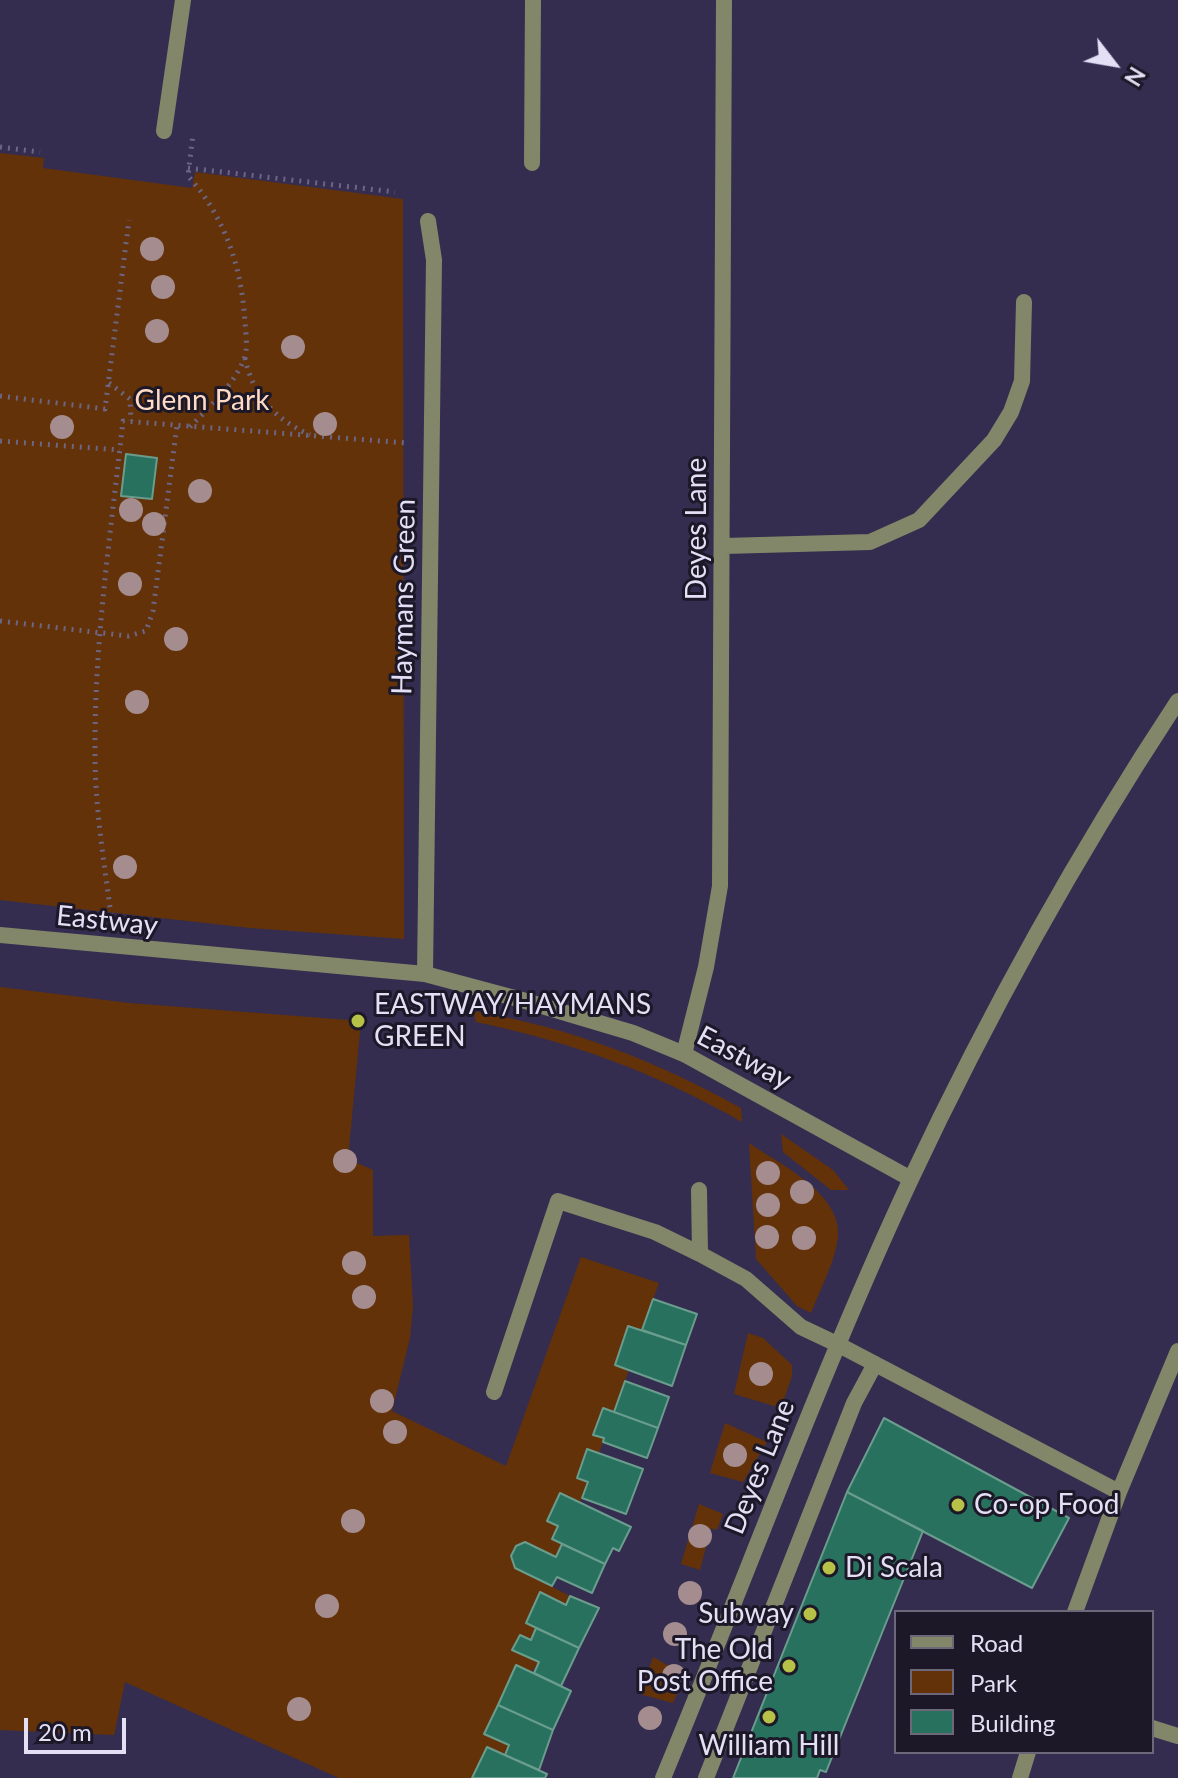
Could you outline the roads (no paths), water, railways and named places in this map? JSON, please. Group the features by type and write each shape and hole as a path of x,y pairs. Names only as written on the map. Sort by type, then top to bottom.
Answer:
{"street":[{"path":"164,131 183,0"},
{"path":"532,163 533,0"},
{"name":"Deyes Lane","path":"684,1054 706,967 720,886 724,546 724,0"},
{"name":"Haymans Green","path":"425,974 434,260 428,221"},
{"path":"724,546 870,542 919,520 994,440 1011,412 1022,381 1024,302"},
{"path":"911,1179 1061,885 1178,701"},
{"name":"Eastway","path":"0,935 115,948 425,974 633,1033 684,1054 911,1179"},
{"name":"Deyes Lane","path":"663,1778 839,1345 911,1179"},
{"path":"699,1190 700,1254"},
{"path":"494,1392 558,1201 655,1232 700,1254 746,1279 801,1327 1119,1492"},
{"path":"1076,1610 1119,1492 1178,1351"},
{"path":"706,1778 854,1403 875,1364"},
{"path":"1154,1729 1178,1736"},
{"path":"1020,1778 1027,1754"}],"place":[{"name":"EASTWAY/HAYMANS GREEN","path":"358,1021"},
{"name":"Co-op Food","path":"958,1505"},
{"name":"Di Scala","path":"829,1568"},
{"name":"Subway","path":"810,1614"},
{"name":"The Old Post Office","path":"789,1666"},
{"name":"William Hill","path":"769,1717"}],"park label":[{"name":"Glenn Park","path":"202,401"}]}
